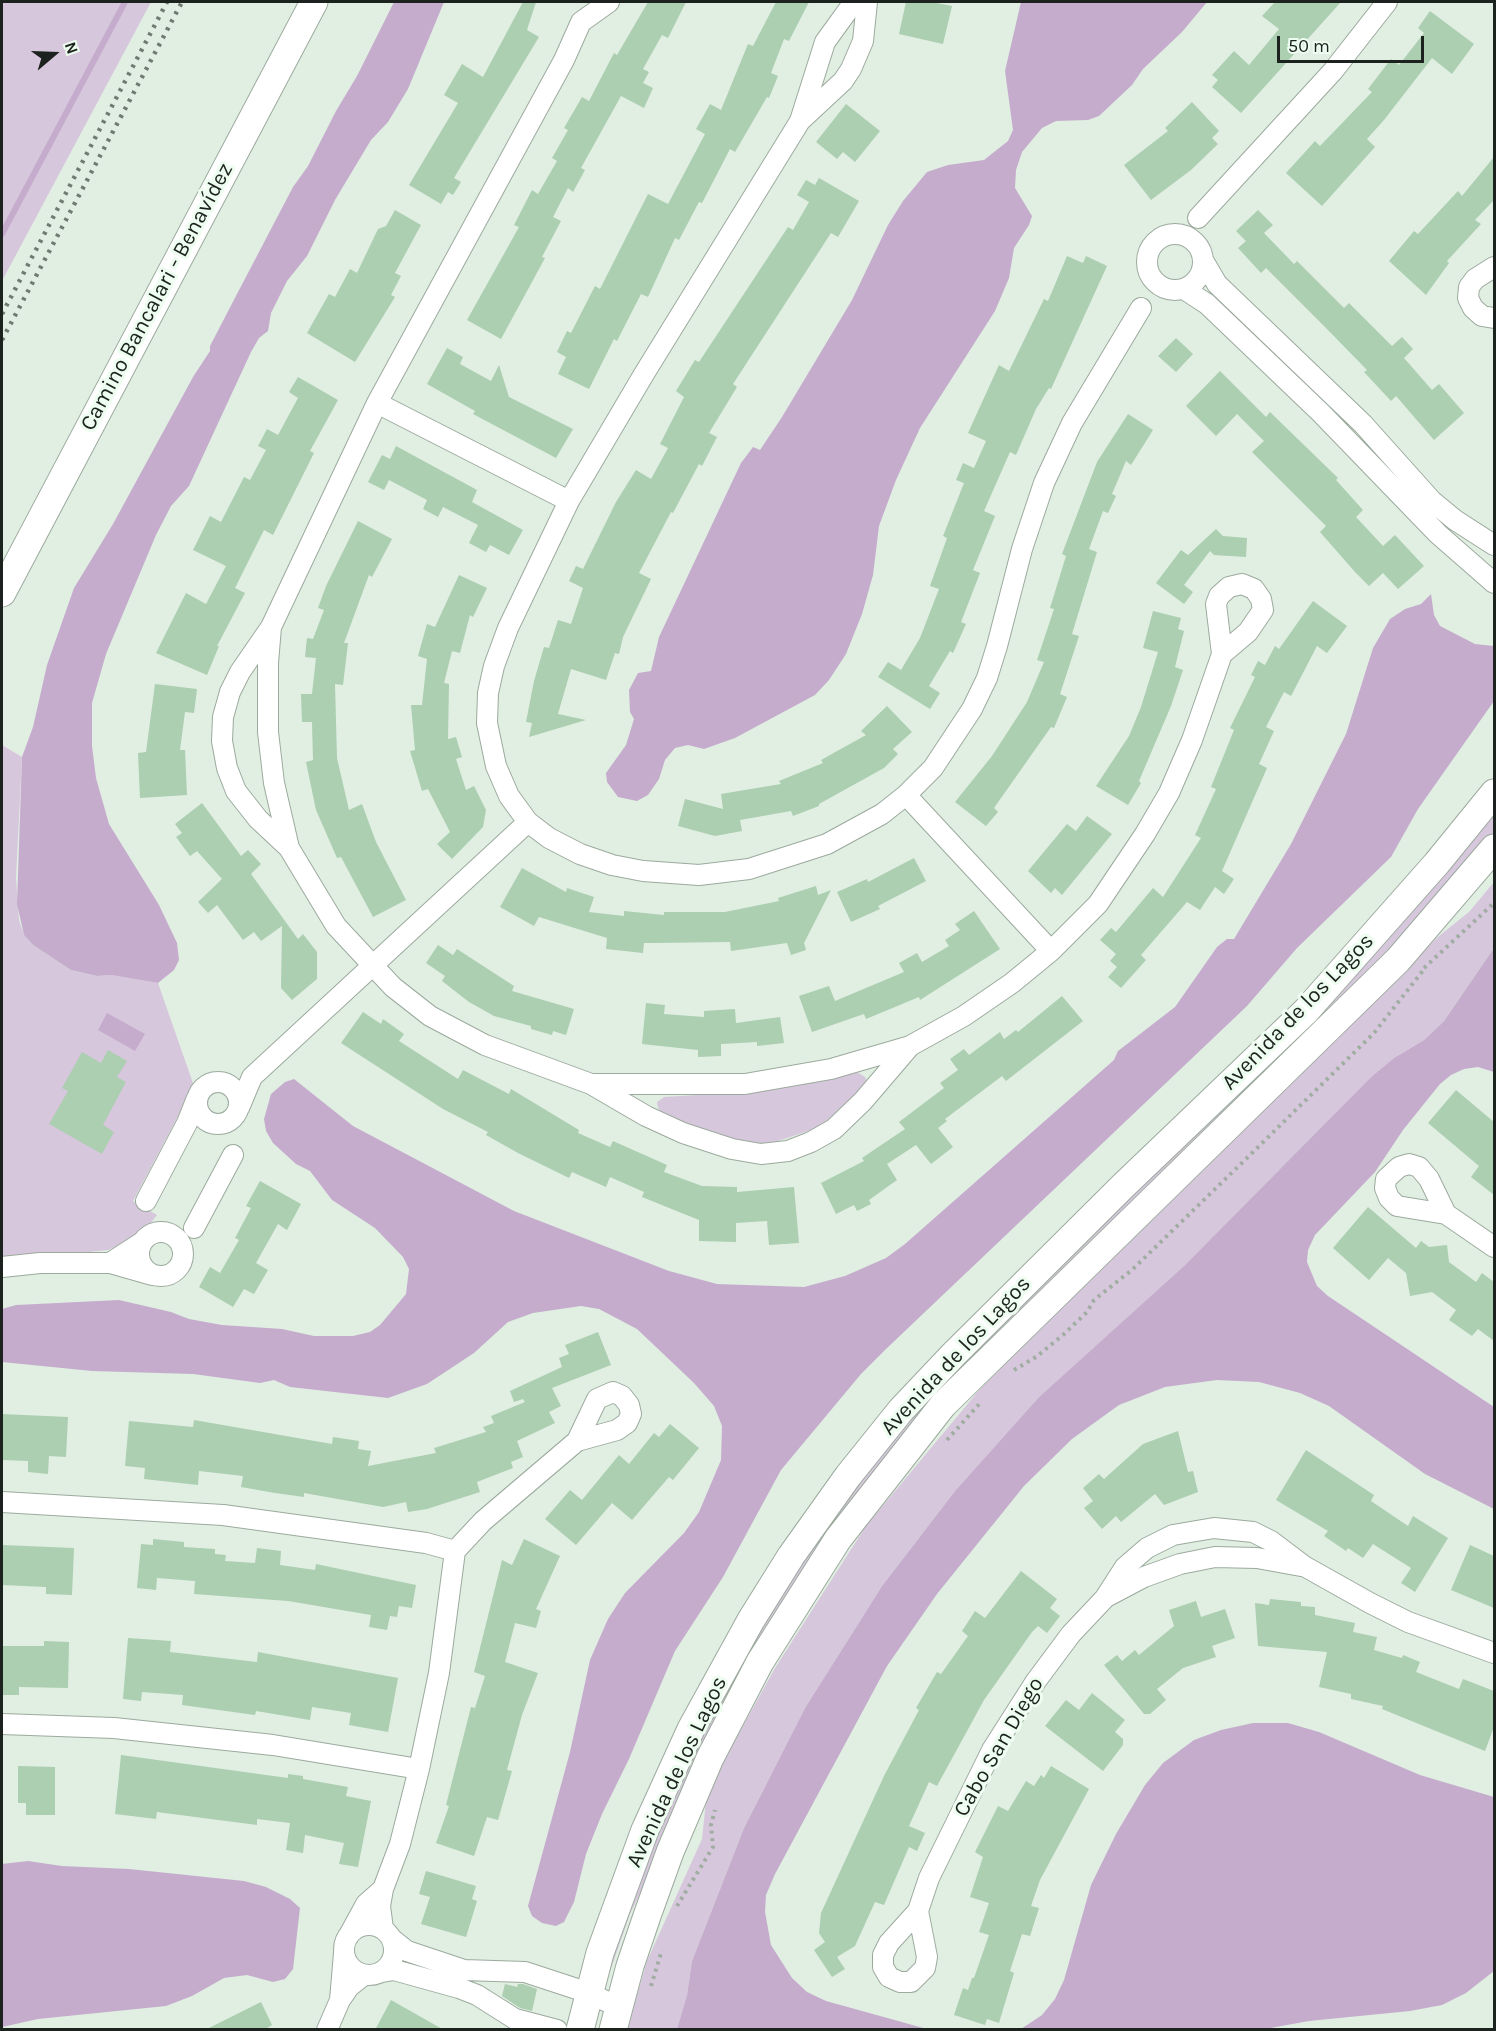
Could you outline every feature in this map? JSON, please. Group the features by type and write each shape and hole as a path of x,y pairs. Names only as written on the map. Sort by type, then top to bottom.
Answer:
{"street":[{"name":"Camino Bancalari - Benavídez","path":"2,593 314,2"},
{"path":"578,2 581,22"},
{"path":"609,2 581,22 564,60 377,403 271,627 240,672 230,692 224,717 222,741 227,768 236,791 258,819 289,848 336,926 371,966 402,994 459,1033 545,1070 591,1084 646,1116 683,1133 732,1149 770,1153 788,1151 811,1142 834,1129 863,1101 910,1046"},
{"path":"854,2 825,42 800,121 644,374 569,501 508,628 494,666 488,693 487,723 496,766 509,796 528,822 559,844 612,865 667,874 708,874 749,869 826,844 857,829 906,795 933,768 955,738 977,699 998,646 1025,540 1044,483 1072,423 1141,308 1160,294 1179,290 1198,278 1200,253 1196,231 1198,218"},
{"path":"800,121 843,81 851,69 863,41 867,2"},
{"path":"1141,308 1151,248 1165,236 1198,218 1333,71 1388,2"},
{"path":"1165,236 1183,236 1200,253 1217,284 1363,424 1432,501 1494,545"},
{"path":"1147,266 1156,283 1179,290 1215,311 1321,413 1438,534 1494,583"},
{"path":"1494,267 1475,279 1469,286 1468,298 1473,308 1482,316 1494,318"},
{"path":"377,403 569,501"},
{"path":"271,627 267,672 268,732 274,783 289,848"},
{"path":"591,1084 745,1084 831,1069 910,1046 964,1016 1012,983 1051,951 1098,904 1157,813 1192,740 1222,654"},
{"name":"Avenida de los Lagos","path":"580,2030 600,1953 645,1830 691,1729 751,1620 791,1556 848,1476 901,1410 952,1355 1124,1185 1306,1011 1437,863 1494,793"},
{"path":"906,795 1051,951"},
{"path":"196,1121 217,1124 231,1120 239,1108 244,1091 259,1071 528,822"},
{"name":"Avenida de los Lagos","path":"615,2018 670,1852 710,1758 760,1662 826,1557 867,1501 943,1405 1398,960 1494,848"},
{"path":"146,1201 196,1121 198,1096 206,1085 245,1077 259,1071"},
{"path":"218,1082 235,1090 239,1108"},
{"path":"2,1267 40,1263 110,1263 161,1276 174,1272 182,1261 194,1228 233,1155"},
{"path":"1446,1214 1494,1247"},
{"path":"110,1263 158,1232 171,1234 188,1232 194,1228"},
{"path":"171,1234 183,1248 182,1261"},
{"path":"141,1243 140,1262 154,1275"},
{"path":"327,2030 340,2000 349,1987 392,1960 394,1946 387,1934 380,1906 383,1889 400,1844 419,1769 439,1673 455,1551 483,1521 577,1441"},
{"path":"2,1502 223,1515 426,1543 455,1551"},
{"name":"Cabo San Diego","path":"918,1911 929,1878 992,1750 1036,1681 1071,1634 1105,1598 1125,1567 1148,1548 1173,1535 1198,1529 1234,1528 1253,1532 1271,1541 1304,1566 1408,1622 1494,1653"},
{"name":"Cabo San Diego","path":"1105,1598 1144,1576 1180,1564 1215,1557 1257,1558 1304,1566"},
{"path":"2,1724 114,1728 273,1744 419,1769"},
{"path":"340,2000 346,1945 366,1904 383,1889"},
{"path":"346,1945 360,1927 368,1925 387,1934 408,1951 464,1970 525,1972 589,1993 615,2018"},
{"path":"346,1945 351,1967 374,1973 394,1970 459,1988 477,1995 515,2019 556,2030"}],"path":[{"path":"1395,994 1494,903"},
{"path":"1020,1358 1008,1372 1036,1357 1087,1312 1094,1300 1133,1269 1374,1033 1429,963"},
{"path":"943,1444 986,1397"},
{"path":"674,1914 685,1891 713,1846 711,1825 719,1800"},
{"path":"649,1991 665,1940"}],"shaded area":[{"path":"2,2 151,2 2,281"},
{"path":"394,2 444,2 408,89 388,122 371,140 335,200 307,256 287,281 271,313 268,331 259,338 251,352 189,486 171,506 156,535 106,654 92,703 92,746 96,778 109,824 159,905 177,943 179,960 174,970 158,983 111,975 97,976 71,970 33,945 24,935 17,904 22,757 33,727 47,665 74,588 113,524 193,377 210,351 210,346 293,187 308,166"},
{"path":"1021,2 1207,2 1182,32 1143,69 1132,85 1099,116 1088,120 1056,121 1042,128 1022,152 1016,170 1015,188 1032,216 1029,225 1014,248 1009,278 995,311 920,428 896,480 879,526 873,575 862,614 846,654 829,680 815,695 735,738 704,749 688,745 675,748 665,760 659,779 648,795 637,801 618,797 607,782 606,773 626,745 634,719 630,712 629,690 638,673 651,671 659,637 741,463 753,447 760,450 782,417 852,300 888,225 903,201 927,172 948,165 984,160 1008,141 1013,130 1005,71"},
{"path":"1431,594 1434,615 1440,626 1475,644 1494,646 1494,701 1418,809 1391,857 1297,948 1247,1006 861,1374 781,1470 723,1577 675,1651 629,1759 602,1814 586,1854 574,1902 564,1922 556,1926 542,1923 532,1916 528,1906 570,1752 590,1660 608,1619 625,1593 684,1533 699,1512 721,1460 722,1426 714,1406 694,1383 637,1329 599,1309 581,1306 533,1313 508,1322 474,1353 427,1384 388,1398 290,1387 274,1380 260,1383 193,1374 92,1371 2,1362 2,1309 16,1305 119,1300 171,1312 189,1319 222,1325 282,1329 314,1336 353,1336 370,1332 380,1325 406,1294 409,1269 403,1257 375,1228 332,1200 310,1171 296,1164 273,1143 266,1131 264,1119 271,1094 285,1082 294,1079 353,1126 514,1211 669,1271 717,1284 804,1287 845,1276 886,1258 905,1244 1114,1060 1118,1051 1175,1007 1217,947 1227,939 1234,939 1291,844 1346,734 1373,648 1390,619 1405,609 1421,604"},
{"path":"2,745 22,757 16,878 19,920 24,935 33,945 71,970 97,976 111,975 158,983 194,1086 133,1201 157,1215 146,1229 108,1250 2,1261"},
{"path":"1494,807 1494,835 1448,891 914,1428 658,1857 630,1914 604,1989 619,1922 702,1728 814,1540 906,1421"},
{"path":"1494,882 1494,948 1444,1021 1424,1040 1394,1058 1371,1077 1185,1265 1039,1397 955,1491 882,1586 805,1708 744,1828 692,1961 687,1995 677,2029 627,2030 647,1961 702,1839 706,1801 727,1755 775,1668 866,1526 980,1389 1439,936 1469,912"},
{"path":"1494,948 1494,1072 1478,1067 1464,1069 1451,1075 1440,1084 1403,1130 1375,1172 1315,1235 1308,1250 1307,1262 1317,1286 1328,1296 1494,1407 1494,1509 1425,1474 1329,1406 1300,1393 1259,1382 1217,1380 1165,1387 1119,1405 1072,1439 1024,1486 937,1594 887,1666 775,1874 766,1895 765,1912 771,1945 792,1978 807,1992 826,2001 927,2029 677,2029 687,1995 692,1961 744,1828 805,1708 882,1586 955,1491 1039,1397 1185,1265 1371,1077 1394,1058 1424,1040 1444,1021"},
{"path":"107,1013 145,1034 135,1051 98,1030"},
{"path":"857,1072 865,1077 868,1084 862,1093 817,1128 772,1143 748,1145 666,1118 658,1108 657,1102 664,1097 764,1091"},
{"path":"1253,1723 1288,1723 1319,1732 1420,1775 1494,1797 1494,1971 1466,1993 1442,2005 1410,2011 1309,2021 1265,2029 1021,2029 1042,2015 1055,1999 1064,1980 1091,1885 1116,1834 1145,1785 1163,1763 1194,1740 1221,1730"},
{"path":"28,1861 62,1866 129,1869 244,1881 266,1887 290,1899 300,1908 293,1969 285,1979 273,1982 247,1975 224,1978 192,1996 166,2006 38,2019 2,2027 2,1864"}],"building":[{"path":"523,2 536,2 527,30 539,37 454,178 461,182 453,195 448,192 441,204 409,185 458,103 444,95 462,64 483,77"},
{"path":"648,2 686,2 668,38 662,35 643,69 649,72 643,83 653,88 644,108 621,96 581,168 585,170 573,192 568,188 553,217 561,221 542,257 545,258 501,339 467,320 519,227 514,225 532,190 538,194 557,161 552,158 568,130 564,128 582,97 589,101 614,53 617,55"},
{"path":"776,2 809,2 789,41 784,39 771,73 778,76 769,98 767,97 735,152 730,149 702,203 699,202 679,240 675,238 648,297 641,294 617,341 614,339 589,389 558,374 566,357 557,352 567,331 571,333 595,286 600,289 648,194 668,204 705,134 696,129 710,104 721,110 748,44 753,46"},
{"path":"906,2 931,2 952,6 943,44 899,34"},
{"path":"1275,2 1341,2 1241,113 1212,87 1218,80 1212,75 1234,51 1249,65 1279,29 1262,16"},
{"path":"1430,11 1474,44 1452,74 1432,58 1367,139 1375,147 1322,206 1286,173 1315,141 1320,146 1372,92 1368,89 1391,59 1399,65 1424,33 1418,28"},
{"path":"1192,102 1219,131 1212,138 1218,144 1191,170 1151,200 1124,165 1168,131 1165,128"},
{"path":"846,104 880,131 855,162 843,152 837,159 816,142"},
{"path":"1494,157 1494,200 1475,220 1481,224 1447,261 1449,263 1426,295 1389,261 1414,231 1418,234 1458,191 1462,196"},
{"path":"819,178 859,201 838,237 831,233 733,384 737,387 709,433 717,437 702,466 699,464 673,513 671,512 639,573 651,579 623,637 619,654 615,653 606,680 571,669 558,714 586,720 529,737 532,723 526,722 544,647 549,648 558,620 571,624 583,588 569,581 576,566 583,569 616,502 636,470 651,479 668,448 660,444 684,397 676,391 695,360 699,362 788,227 793,230 809,202 797,195 806,180 815,185"},
{"path":"395,210 421,225 395,273 401,276 391,295 395,297 355,362 307,333 329,294 335,297 350,269 357,273 378,229 386,226"},
{"path":"1258,210 1273,225 1264,233 1294,264 1297,261 1344,308 1349,303 1392,346 1402,337 1413,349 1404,358 1432,390 1439,384 1464,413 1434,440 1396,396 1391,401 1364,372 1367,370 1266,268 1261,273 1238,248 1246,241 1236,231"},
{"path":"1067,256 1083,263 1086,256 1107,266 1051,389 1049,388 1036,409 1016,455 1010,452 984,511 995,516 973,570 980,573 961,622 966,624 953,653 950,651 929,686 940,693 930,709 878,677 888,662 901,670 920,638 939,589 930,586 947,538 943,536 964,483 956,480 963,463 974,468 986,441 968,433 999,365 1009,371 1044,299 1048,301"},
{"path":"1176,338 1193,354 1176,372 1158,356"},
{"path":"447,348 463,357 460,364 491,381 499,365 509,397 573,429 556,458 473,414 475,411 427,384"},
{"path":"1220,371 1266,417 1270,412 1338,478 1336,480 1363,510 1356,517 1383,546 1395,535 1424,566 1398,589 1383,573 1369,586 1320,532 1326,526 1252,452 1264,441 1237,414 1216,436 1186,406"},
{"path":"298,377 338,400 310,451 314,453 273,535 264,530 235,588 245,593 217,646 219,646 207,675 156,653 186,593 206,604 226,566 193,550 210,516 221,522 244,477 250,480 266,450 258,446 267,429 278,435 298,398 289,392"},
{"path":"1128,414 1153,430 1131,465 1126,461 1112,494 1116,496 1108,513 1103,511 1089,549 1097,552 1072,634 1079,636 1060,694 1067,697 1054,728 1051,727 994,808 998,812 986,826 955,802 992,756 1027,702 1044,662 1037,660 1054,609 1050,608 1066,556 1062,554 1097,462"},
{"path":"396,446 477,490 472,502 523,530 509,555 490,545 486,552 469,543 478,525 443,507 438,517 423,509 427,500 389,480 384,490 368,482 382,455 390,459"},
{"path":"358,521 392,539 372,577 369,575 344,643 348,643 343,685 335,684 337,758 349,810 362,804 376,842 406,900 373,917 341,857 337,858 316,810 306,762 313,760 312,722 302,722 301,694 312,694 316,658 305,657 307,638 313,639 324,610 318,608 326,586"},
{"path":"1216,529 1223,536 1247,538 1246,557 1214,555 1210,551 1184,585 1193,592 1184,604 1156,583 1181,550 1188,555"},
{"path":"459,575 487,588 473,617 470,615 460,653 452,651 444,683 449,684 448,739 456,737 462,757 456,759 466,790 474,786 486,810 483,827 452,859 437,844 450,832 428,789 422,791 410,751 415,750 411,705 422,705 427,659 418,656 427,624 435,627"},
{"path":"1313,601 1347,626 1327,653 1317,646 1291,696 1284,692 1266,727 1274,731 1259,764 1267,768 1222,871 1234,879 1224,894 1215,887 1200,910 1187,902 1141,955 1146,960 1121,988 1108,977 1117,967 1110,961 1116,954 1100,940 1111,928 1116,932 1153,888 1163,897 1201,838 1195,835 1216,789 1211,787 1234,730 1230,728 1255,677 1251,675 1258,661 1265,665 1275,646 1279,649"},
{"path":"1153,611 1181,618 1178,629 1184,631 1175,667 1183,670 1171,706 1139,781 1141,783 1128,805 1096,786 1129,736 1141,707 1158,652 1143,648"},
{"path":"155,684 197,689 194,713 185,712 180,750 185,750 187,795 140,798 138,753 146,752"},
{"path":"887,706 912,732 893,749 898,754 884,768 819,806 793,816 791,811 740,820 742,831 715,836 678,826 685,799 723,809 721,794 781,784 779,781 823,763 821,760 866,735 861,731"},
{"path":"202,803 241,856 248,850 261,864 251,874 298,939 303,934 317,952 317,979 292,1000 281,988 282,926 261,941 254,932 243,940 217,905 208,913 198,902 222,879 197,851 190,856 176,837 182,833 175,824"},
{"path":"1087,816 1112,834 1062,895 1055,888 1051,893 1028,871 1067,824 1076,831"},
{"path":"914,858 926,881 878,906 880,909 851,922 837,892 867,879 868,882"},
{"path":"522,868 566,892 567,888 594,897 589,912 624,916 624,911 664,915 664,912 725,912 779,901 778,898 816,886 818,895 831,890 804,943 806,950 791,955 787,943 731,951 730,942 644,943 643,953 606,949 607,938 539,917 534,926 500,907"},
{"path":"974,911 1000,949 920,1000 919,997 866,1019 864,1014 812,1032 799,996 829,986 835,1001 904,972 899,963 917,953 922,962 949,946 945,940 960,930 955,924"},
{"path":"438,945 453,955 457,949 514,986 512,991 574,1009 566,1035 553,1031 552,1035 531,1029 531,1026 494,1016 469,1002 442,981 445,976 426,963"},
{"path":"1062,996 1083,1021 1006,1081 1002,1076 945,1119 947,1121 938,1128 953,1147 931,1164 916,1145 887,1164 897,1180 869,1200 871,1204 857,1211 854,1205 836,1214 821,1183 864,1161 862,1158 905,1129 899,1122 944,1088 940,1083 958,1070 950,1059 964,1049 969,1055 1000,1032 1004,1039 1016,1030 1018,1032"},
{"path":"646,1003 665,1005 664,1014 704,1017 704,1011 735,1009 736,1023 780,1017 784,1043 757,1046 757,1042 721,1044 721,1056 698,1057 698,1050 642,1044"},
{"path":"363,1012 381,1024 383,1019 404,1034 399,1041 458,1079 463,1070 509,1094 511,1089 579,1130 578,1133 610,1147 613,1141 667,1165 664,1172 702,1186 737,1187 737,1192 794,1187 799,1243 769,1245 767,1221 736,1223 736,1242 699,1241 699,1220 642,1197 644,1192 610,1177 606,1187 572,1172 569,1178 518,1153 486,1135 488,1132 443,1109 341,1043"},
{"path":"108,1050 127,1061 117,1077 126,1082 103,1125 114,1132 102,1154 49,1124 68,1091 62,1088 82,1052 101,1063"},
{"path":"1456,1090 1494,1122 1494,1195 1471,1177 1479,1166 1428,1123"},
{"path":"260,1181 301,1204 287,1230 278,1224 256,1263 268,1270 254,1294 244,1289 233,1307 199,1287 210,1267 220,1273 239,1240 235,1238 251,1208 246,1206"},
{"path":"1368,1207 1416,1248 1421,1241 1429,1247 1447,1245 1449,1262 1476,1282 1482,1273 1494,1282 1494,1341 1478,1329 1472,1336 1449,1320 1456,1310 1432,1292 1410,1296 1406,1273 1388,1258 1369,1280 1333,1248"},
{"path":"598,1332 611,1365 552,1388 561,1406 549,1412 555,1423 517,1441 523,1457 511,1462 513,1468 477,1482 480,1492 427,1509 408,1512 406,1502 383,1507 304,1493 304,1497 275,1493 241,1487 243,1476 199,1471 198,1485 144,1479 145,1468 125,1466 129,1421 193,1427 194,1420 332,1444 333,1437 359,1441 358,1449 371,1451 368,1466 436,1453 434,1448 486,1432 483,1427 494,1423 491,1416 525,1402 523,1399 514,1402 510,1391 562,1367 559,1358 569,1354 565,1345"},
{"path":"2,1414 68,1417 66,1457 49,1456 48,1474 28,1472 28,1461 2,1460"},
{"path":"670,1424 699,1448 673,1480 669,1477 632,1520 612,1503 576,1545 545,1519 570,1490 582,1500 619,1455 629,1464 654,1433 659,1437"},
{"path":"1178,1431 1188,1472 1193,1471 1198,1492 1164,1505 1155,1494 1121,1522 1116,1516 1102,1529 1084,1508 1093,1501 1083,1488 1099,1474 1104,1479 1143,1444"},
{"path":"1306,1450 1374,1495 1371,1501 1408,1526 1413,1516 1448,1538 1415,1592 1401,1583 1411,1568 1373,1544 1363,1558 1348,1548 1346,1551 1324,1536 1328,1531 1276,1500"},
{"path":"153,1539 184,1542 184,1547 215,1549 215,1554 226,1555 225,1561 255,1563 257,1548 281,1551 280,1565 315,1570 316,1564 416,1585 412,1608 399,1606 397,1617 390,1616 387,1630 369,1627 371,1615 288,1601 194,1594 195,1581 157,1578 156,1590 137,1588 141,1544 153,1545"},
{"path":"524,1539 560,1556 536,1609 541,1611 536,1628 515,1623 505,1662 538,1673 522,1715 507,1770 512,1771 498,1820 487,1817 474,1856 436,1843 449,1806 446,1805 471,1707 475,1708 485,1676 474,1672 502,1560 512,1565"},
{"path":"2,1545 74,1548 72,1595 46,1594 46,1587 2,1585"},
{"path":"1470,1545 1494,1556 1494,1608 1451,1590"},
{"path":"1021,1571 1057,1599 1050,1608 1060,1616 1047,1633 1038,1626 1032,1632 984,1700 937,1786 929,1782 909,1826 925,1833 917,1851 909,1847 884,1905 875,1902 855,1946 837,1957 845,1969 832,1977 814,1950 825,1942 819,1933 821,1913 884,1776 919,1710 916,1708 937,1672 941,1674 968,1636 962,1631 975,1611 985,1618"},
{"path":"1270,1599 1301,1602 1301,1606 1315,1607 1315,1615 1355,1623 1353,1632 1377,1637 1374,1650 1402,1658 1403,1655 1420,1662 1416,1672 1459,1689 1463,1679 1494,1691 1494,1727 1485,1751 1382,1709 1383,1706 1351,1699 1351,1694 1319,1687 1327,1652 1258,1646 1255,1603 1269,1605"},
{"path":"1196,1601 1201,1617 1225,1609 1235,1638 1212,1646 1216,1657 1183,1668 1157,1689 1166,1700 1150,1714 1144,1714 1104,1665 1117,1655 1122,1661 1135,1650 1139,1655 1174,1626 1169,1610"},
{"path":"128,1638 171,1641 170,1652 257,1662 258,1652 398,1678 388,1732 349,1725 351,1713 312,1707 310,1720 256,1711 255,1715 182,1705 183,1695 142,1692 141,1701 123,1699"},
{"path":"44,1641 69,1642 68,1688 19,1687 19,1695 2,1695 2,1646 44,1646"},
{"path":"1092,1693 1125,1720 1115,1732 1123,1739 1123,1745 1103,1771 1045,1726 1066,1700 1079,1710"},
{"path":"121,1755 288,1778 288,1774 303,1776 303,1779 348,1787 346,1796 371,1801 358,1867 339,1864 344,1843 305,1835 303,1853 286,1850 290,1823 257,1819 257,1825 157,1812 156,1819 115,1814"},
{"path":"18,1766 55,1767 55,1815 26,1815 26,1803 18,1803"},
{"path":"1051,1766 1089,1789 1040,1880 1031,1906 1039,1908 1030,1936 1022,1934 1010,1971 1014,1973 999,2023 987,2019 985,2025 954,2015 963,1988 968,1990 974,1978 989,1935 979,1932 989,1903 970,1897 983,1857 975,1852 998,1806 1008,1811 1026,1781 1034,1786 1041,1775 1044,1778"},
{"path":"426,1871 476,1886 472,1899 477,1901 466,1937 421,1924 430,1897 419,1894"},
{"path":"505,1984 517,1987 518,1984 523,1984 537,1989 532,2011 520,2008 502,1996"},
{"path":"391,2000 444,2030 375,2030"},
{"path":"261,2002 272,2025 264,2030 205,2030"}],"waterway":[{"path":"2,234 125,2"}],"railway":[{"path":"2,314 167,2"},
{"path":"2,340 182,2"}]}
